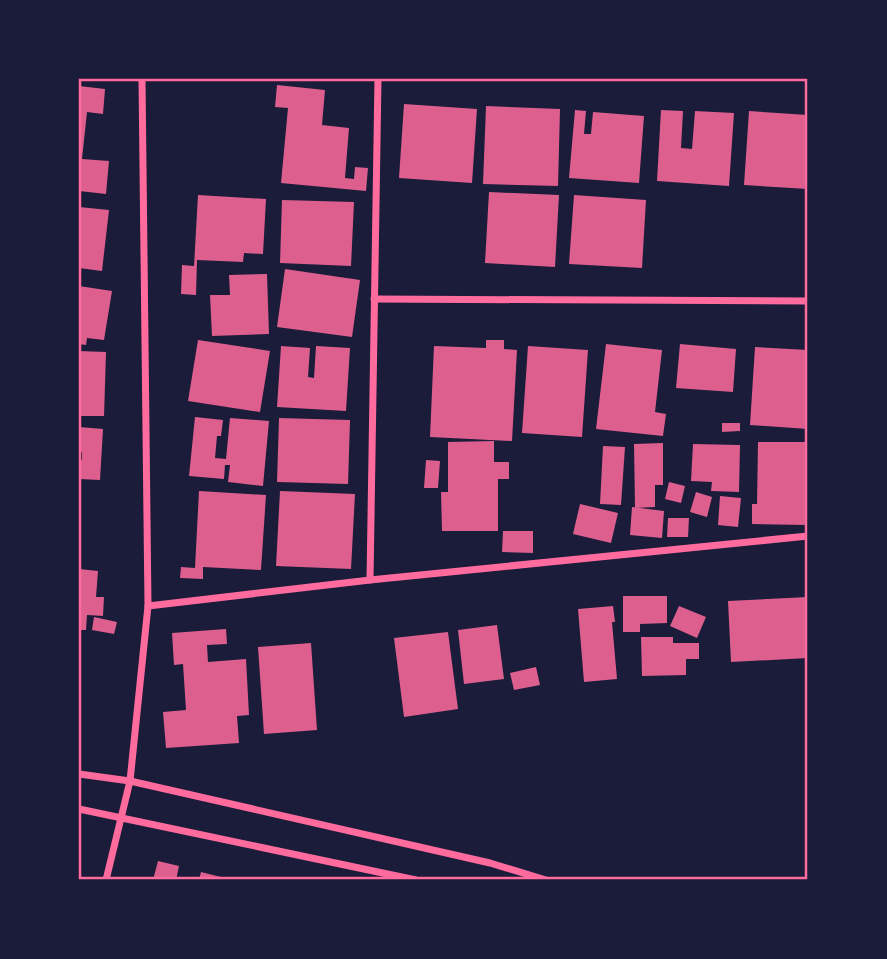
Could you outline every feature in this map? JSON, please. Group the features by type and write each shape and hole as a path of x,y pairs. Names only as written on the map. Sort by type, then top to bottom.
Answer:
{"street":[{"path":"106,880 130,781 148,606 142,79"},
{"path":"370,580 378,79"},
{"path":"374,299 808,301"},
{"path":"148,606 370,580 808,536"},
{"path":"79,774 130,781 490,863 546,880"},
{"path":"79,809 416,880"}],"building":[{"path":"277,85 325,90 322,125 349,128 345,178 354,179 355,167 368,168 366,191 281,183 288,108 275,107"},
{"path":"79,86 105,89 103,114 87,112 82,159 109,161 106,194 79,191"},
{"path":"404,104 477,109 472,183 399,178"},
{"path":"486,106 560,109 558,186 483,184"},
{"path":"575,110 586,111 584,134 591,134 593,112 644,116 639,183 569,178"},
{"path":"661,110 683,111 681,148 692,149 695,111 734,113 729,186 657,181"},
{"path":"749,111 808,115 808,189 744,185"},
{"path":"489,192 559,195 555,267 485,263"},
{"path":"198,195 266,199 263,254 244,253 243,262 197,260 196,295 181,294 182,265 194,266"},
{"path":"574,195 646,200 642,268 569,264"},
{"path":"282,200 354,202 351,266 280,263"},
{"path":"79,207 109,210 102,271 79,268"},
{"path":"285,269 360,280 352,337 277,327"},
{"path":"267,274 269,334 212,336 210,295 230,295 229,275"},
{"path":"79,286 112,291 104,340 87,338 86,345 79,344"},
{"path":"198,340 270,351 260,412 188,401"},
{"path":"486,340 504,340 504,349 517,350 512,441 430,437 434,346 486,348"},
{"path":"606,344 662,350 655,412 666,414 663,436 596,429"},
{"path":"680,344 736,349 733,392 676,388"},
{"path":"281,346 310,348 308,377 314,378 316,346 350,348 346,411 277,407"},
{"path":"528,346 588,350 582,437 522,433"},
{"path":"755,347 808,350 808,429 750,425"},
{"path":"79,351 106,352 104,416 79,416"},
{"path":"195,417 223,420 221,436 217,436 215,458 226,459 230,418 269,421 263,486 228,482 230,465 225,465 224,479 189,476"},
{"path":"279,418 350,420 348,484 277,482"},
{"path":"722,423 740,423 740,431 722,432"},
{"path":"79,427 103,429 100,480 79,479 82,452 79,452"},
{"path":"494,441 494,462 509,462 509,479 498,479 498,531 442,531 441,492 448,492 448,442"},
{"path":"758,442 808,442 808,525 752,524 752,504 757,504"},
{"path":"663,443 663,485 655,485 655,507 635,508 634,444"},
{"path":"693,444 740,445 739,492 711,491 712,482 691,481"},
{"path":"603,446 625,447 621,505 600,504"},
{"path":"426,460 440,461 438,488 424,488"},
{"path":"669,482 685,486 681,503 665,499"},
{"path":"199,491 266,495 261,570 203,567 203,579 180,578 181,567 195,568"},
{"path":"280,491 355,494 351,569 276,566"},
{"path":"696,492 712,497 707,517 690,512"},
{"path":"720,496 741,498 738,527 718,525"},
{"path":"580,504 618,513 611,543 573,534"},
{"path":"632,507 664,511 662,538 630,535"},
{"path":"668,518 689,518 688,537 667,537"},
{"path":"503,531 533,531 533,553 502,552"},
{"path":"79,569 98,571 96,597 104,597 103,616 87,615 86,630 79,630"},
{"path":"623,596 667,596 667,623 640,624 640,632 623,632"},
{"path":"808,597 808,658 731,662 728,601"},
{"path":"613,606 617,679 584,682 578,609"},
{"path":"679,606 706,617 697,638 670,626"},
{"path":"94,617 117,622 114,634 92,630"},
{"path":"497,625 504,679 464,684 458,630"},
{"path":"226,629 227,644 207,645 208,662 246,659 249,715 237,716 239,743 166,748 163,712 186,710 183,664 174,665 172,633"},
{"path":"448,632 458,709 404,717 394,638"},
{"path":"641,637 673,637 673,643 699,643 699,659 686,659 686,675 642,676"},
{"path":"311,643 317,730 264,734 258,647"},
{"path":"536,667 540,685 514,690 510,673"},
{"path":"158,861 179,866 176,880 153,880"},
{"path":"201,872 225,878 199,880"}]}
